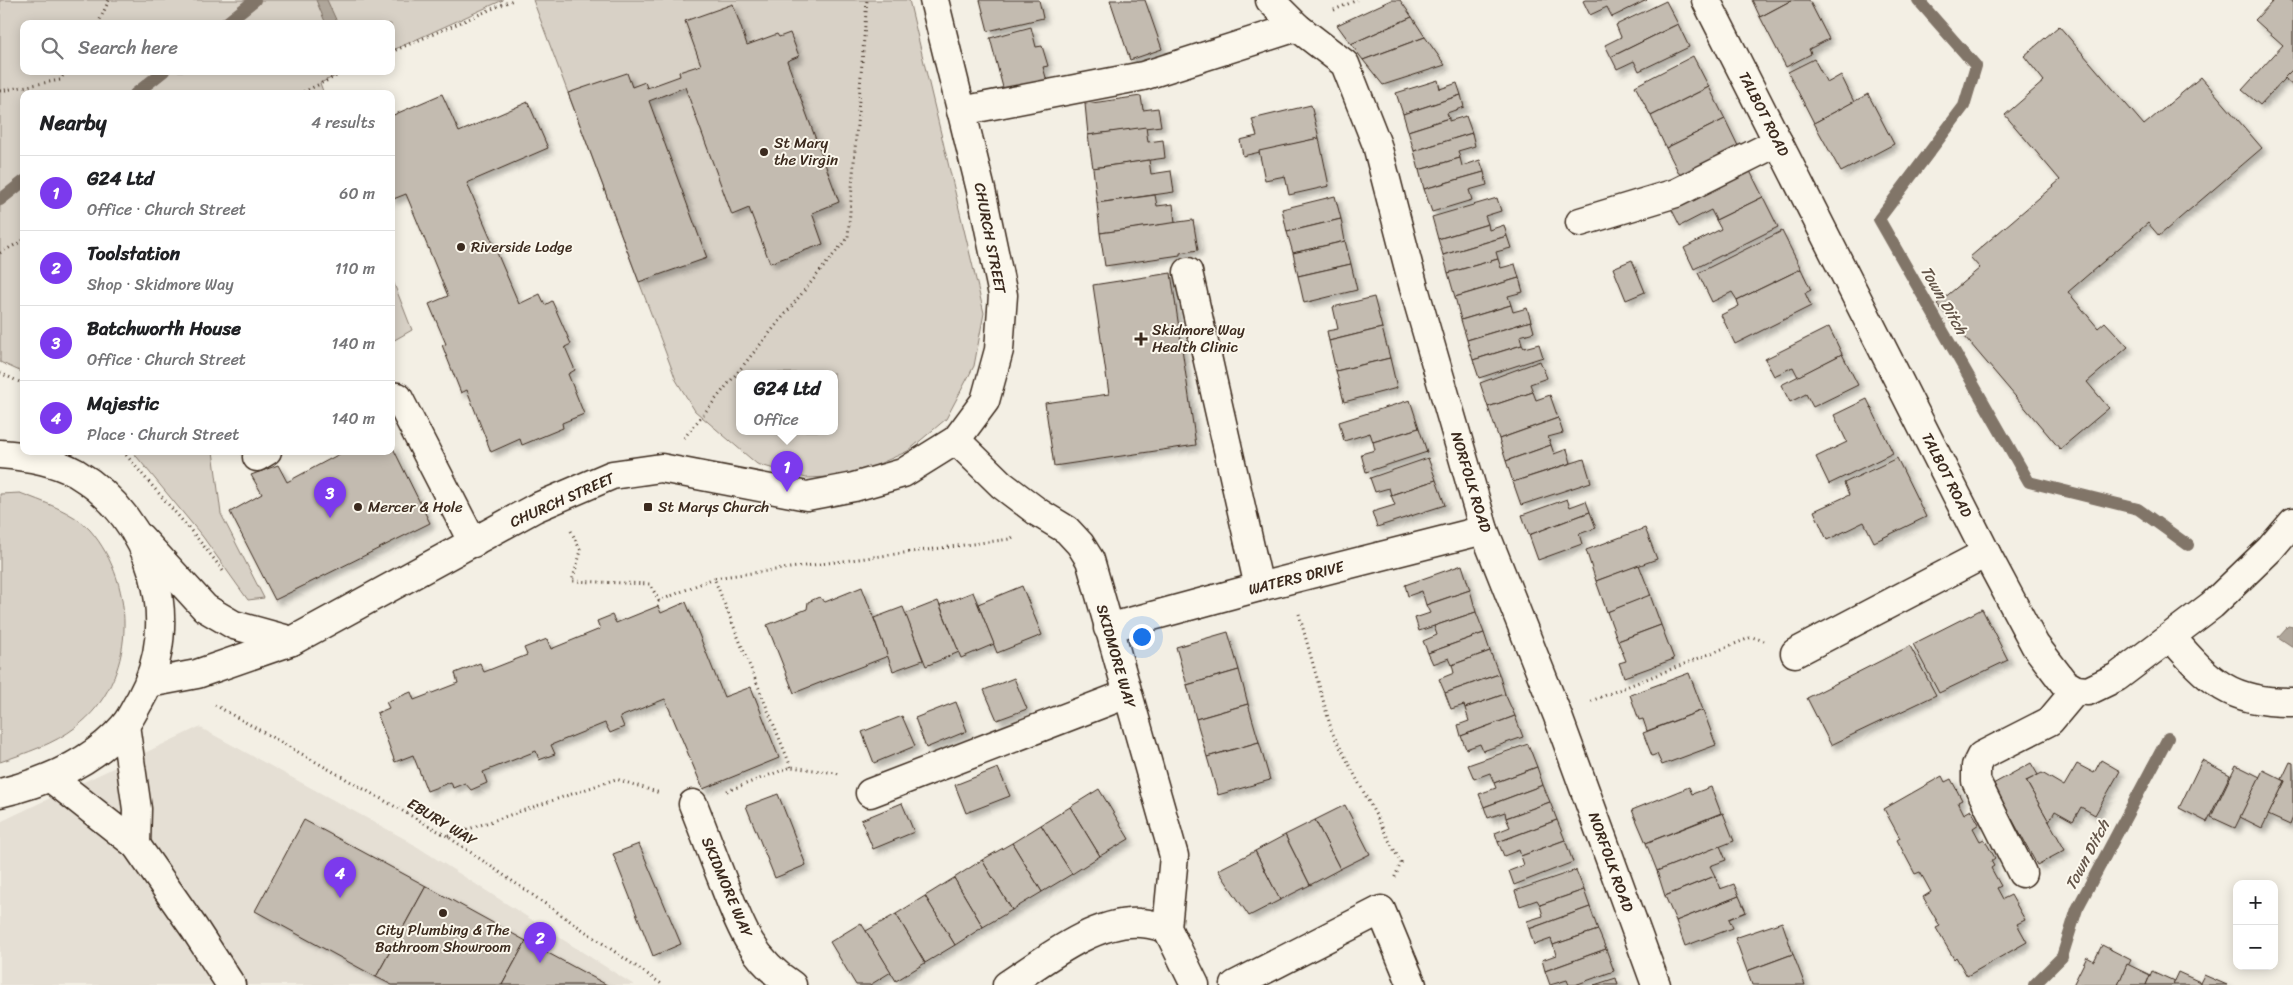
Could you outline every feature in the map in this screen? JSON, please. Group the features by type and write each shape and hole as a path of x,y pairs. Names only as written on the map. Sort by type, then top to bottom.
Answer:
{"street":[{"name":"CHURCH STREET","path":"149,683 197,674 292,641 555,499 612,475 661,468 807,496 854,487 903,473 956,440 985,400 1000,350 1003,296 981,190 934,0"},
{"name":"NORFOLK ROAD","path":"1270,0 1297,27 1345,64 1377,146 1414,288 1484,530 1557,714 1656,985"},
{"name":"TALBOT ROAD","path":"1706,0 1986,553 2035,645 2064,683 2076,690"},
{"path":"961,111 1143,76 1297,27"},
{"path":"1580,222 1676,193 1778,142"},
{"path":"1188,272 1259,587"},
{"path":"395,397 398,397 473,542"},
{"name":"SKIDMORE WAY","path":"956,440 1002,485 1039,513 1067,530 1080,544 1090,560 1174,856 1167,928"},
{"path":"0,454 34,456 76,473 111,500 139,536 205,608 234,624 292,641"},
{"path":"2022,873 1976,781 1976,766 1982,756 2050,721 2076,690 2088,691 2117,676 2171,637 2212,605 2270,549 2293,522"},
{"name":"WATERS DRIVE","path":"1108,628 1289,579 1484,530"},
{"path":"0,793 51,778 94,754 125,726 149,683 160,641 159,596 152,565 139,536"},
{"path":"1795,653 1986,553"},
{"path":"2171,637 2198,668 2215,683 2230,692 2250,699 2293,702"},
{"path":"870,793 1127,694"},
{"path":"125,726 137,809 136,845"},
{"path":"51,778 136,845 194,928 230,985"},
{"name":"SKIDMORE WAY","path":"693,804 741,930 756,952 776,974 792,985"},
{"path":"1235,985 1381,910 1412,985"},
{"path":"1007,985 1074,942 1100,930 1120,924 1140,922 1167,928 1195,985"}],"path":[{"path":"100,20 109,0"},
{"path":"395,50 512,0"},
{"path":"740,370 848,237 867,0"},
{"path":"0,91 60,80 63,75"},
{"path":"307,90 339,75"},
{"path":"0,253 20,242"},
{"path":"0,373 20,382"},
{"path":"661,468 736,375"},
{"path":"126,455 212,556"},
{"path":"555,499 581,551 572,581 650,584 659,601 714,578 1010,538 1039,513"},
{"path":"714,578 791,767"},
{"path":"1289,579 1332,732 1401,863 1381,910"},
{"path":"1557,714 1752,637 1795,653"},
{"name":"EBURY WAY","path":"210,698 214,705 447,836 663,985"}],"shaded area":[{"path":"0,0 503,0 395,49 395,20 20,20 20,75 338,75 320,83 323,90 20,90 20,371 0,362"},
{"path":"316,0 327,0 336,20 324,20"},
{"path":"533,0 909,0 984,313 974,366 946,419 908,451 852,476 806,478 757,464 695,411 676,380"},
{"path":"395,286 412,330 395,340"},
{"path":"135,455 214,455 221,514 264,598 248,600 203,537"},
{"path":"20,493 66,512 90,530 106,553 117,578 123,605 124,632 120,659 111,685 96,708 67,733 40,748 0,762 0,494"},
{"path":"2288,626 2293,627 2293,647 2278,637"},
{"path":"199,727 405,839 634,985 0,985 0,822"}],"building":[{"path":"980,0 1039,0 1043,18 988,31"},
{"path":"1110,0 1145,0 1162,49 1130,60"},
{"path":"1391,0 1400,0 1412,17 1351,44 1337,25"},
{"path":"1647,0 1612,17 1607,7 1590,15 1583,1"},
{"path":"1752,0 1792,0 1760,17"},
{"path":"1792,0 1809,0 1829,39 1809,49 1811,54 1786,67 1760,17"},
{"path":"2274,0 2293,0 2293,69 2260,105 2242,90 2283,45 2255,20"},
{"path":"1666,1 1678,24 1611,57 1605,45 1621,37 1616,25"},
{"name":"St Mary the Virgin","path":"733,4 747,45 777,34 779,37 790,33 799,56 787,61 839,202 812,213 823,244 770,263 749,208 732,215 685,87 649,101 707,258 639,282 568,93 627,73 632,87 645,82 647,88 680,76 679,72 701,65 685,21"},
{"path":"1412,17 1425,37 1363,60 1351,44"},
{"path":"1678,24 1689,47 1639,71 1634,61 1617,69 1611,57"},
{"path":"2059,26 2144,125 2201,77 2262,148 2159,236 2148,223 2068,292 2098,328 2105,322 2128,347 2087,382 2109,408 2060,449 1937,304 1980,268 1970,257 2060,180 2005,115 2044,81 2024,56"},
{"path":"1031,27 1036,47 1042,46 1048,66 1043,67 1049,88 1006,99 990,38"},
{"path":"1425,37 1445,65 1383,85 1363,60"},
{"path":"1693,56 1709,87 1651,116 1635,86"},
{"path":"1814,59 1827,83 1841,75 1854,102 1814,123 1788,72"},
{"path":"2293,69 2293,86 2284,78"},
{"path":"1438,80 1440,89 1457,83 1461,95 1403,114 1396,93"},
{"path":"1709,87 1725,119 1666,148 1651,116"},
{"name":"Riverside Lodge","path":"442,94 459,132 528,102 548,148 467,183 519,304 540,294 545,305 552,301 571,344 565,347 575,370 568,374 584,414 562,423 563,428 522,445 520,439 491,452 467,390 461,393 442,345 446,344 429,304 448,296 406,194 395,198 395,114"},
{"path":"1868,94 1894,144 1841,172 1814,123"},
{"path":"1461,95 1464,107 1447,113 1449,118 1408,131 1403,114"},
{"path":"1141,96 1143,110 1158,108 1161,126 1088,135 1085,104"},
{"path":"1311,105 1319,138 1243,156 1240,140 1257,136 1252,119"},
{"path":"1466,116 1472,133 1414,151 1408,131 1449,118 1449,121"},
{"path":"1725,119 1740,150 1682,179 1666,148"},
{"path":"1146,127 1148,142 1163,140 1165,158 1093,168 1088,135"},
{"path":"1472,133 1475,146 1458,151 1460,158 1419,170 1414,151"},
{"path":"1319,138 1329,186 1289,195 1285,176 1265,180 1259,151"},
{"path":"1460,158 1462,166 1480,160 1484,172 1424,189 1419,170"},
{"path":"1149,160 1151,174 1171,171 1174,192 1097,203 1093,168"},
{"path":"1749,169 1763,197 1716,220 1711,210 1680,226 1671,208"},
{"path":"1484,172 1487,185 1469,190 1472,200 1432,212 1424,189"},
{"path":"1155,195 1157,206 1173,204 1175,223 1100,233 1097,203"},
{"path":"1335,196 1341,219 1287,232 1282,209"},
{"path":"1763,197 1778,227 1694,269 1684,248 1721,229 1716,220"},
{"path":"1497,198 1501,211 1485,216 1488,224 1438,239 1432,217"},
{"path":"1341,219 1345,241 1293,253 1287,232"},
{"path":"1193,220 1198,250 1180,253 1180,255 1105,266 1100,233"},
{"path":"1488,224 1489,230 1504,225 1507,236 1443,255 1438,239"},
{"path":"1782,231 1801,269 1737,300 1732,292 1712,302 1698,273"},
{"path":"1507,236 1511,248 1496,252 1498,259 1448,273 1443,255"},
{"path":"1345,241 1351,264 1298,276 1293,253"},
{"path":"1498,259 1501,268 1515,264 1519,278 1455,297 1448,273"},
{"path":"1632,260 1645,292 1626,300 1613,268"},
{"path":"1351,264 1357,290 1304,303 1298,276"},
{"path":"1801,269 1811,290 1805,293 1811,306 1735,344 1721,315 1739,306 1737,300"},
{"name":"Skidmore Way Health Clinic","path":"1171,273 1196,445 1054,466 1045,403 1109,394 1093,285"},
{"path":"1519,278 1523,292 1508,296 1511,305 1461,320 1455,297"},
{"path":"1374,297 1382,328 1329,341 1327,331 1338,329 1333,307"},
{"path":"1511,305 1513,312 1527,308 1531,321 1467,340 1461,320"},
{"path":"1531,321 1534,332 1520,336 1522,345 1473,360 1467,340"},
{"path":"1829,327 1842,354 1798,377 1793,367 1774,376 1765,359"},
{"path":"1382,328 1390,358 1336,371 1329,341"},
{"path":"1539,344 1543,357 1479,378 1473,360 1522,345 1524,348"},
{"path":"1842,354 1858,385 1813,407 1806,394 1790,402 1781,385"},
{"path":"1390,358 1397,388 1344,402 1336,371"},
{"path":"1540,361 1547,378 1530,384 1533,392 1488,407 1480,383"},
{"path":"1533,392 1536,400 1550,395 1558,418 1499,439 1488,407"},
{"path":"1867,399 1893,453 1829,484 1816,457 1847,442 1834,415"},
{"path":"1410,400 1419,428 1373,442 1370,433 1344,441 1339,422"},
{"path":"1558,418 1563,433 1548,437 1551,445 1506,461 1499,439"},
{"path":"1419,428 1427,452 1366,472 1361,454 1375,450 1373,442"},
{"path":"1551,445 1554,454 1567,449 1571,463 1513,482 1506,461"},
{"path":"395,452 430,523 275,600 230,512 262,494 251,475 278,465 287,482 338,455 395,455"},
{"path":"1428,458 1436,480 1391,495 1389,488 1375,492 1370,478"},
{"path":"1897,458 1926,517 1874,542 1864,522 1827,540 1814,511 1849,495 1844,483"},
{"path":"1584,459 1591,482 1521,505 1513,482"},
{"path":"1436,480 1445,505 1377,527 1372,512 1395,505 1391,495"},
{"path":"1567,499 1570,507 1586,501 1590,512 1529,535 1522,515"},
{"path":"1590,512 1596,528 1579,534 1582,544 1538,560 1529,535"},
{"path":"1645,528 1657,559 1596,581 1586,550"},
{"path":"1462,565 1470,590 1426,605 1422,591 1408,596 1405,585"},
{"path":"1639,565 1651,596 1607,612 1596,581"},
{"path":"1022,586 1042,635 997,653 978,604"},
{"path":"862,587 888,656 794,693 767,625 807,609 808,602 819,597 825,602"},
{"path":"1470,590 1476,612 1419,631 1415,618 1430,613 1426,605"},
{"path":"973,592 994,644 961,658 940,605"},
{"path":"1650,595 1661,625 1618,641 1607,612"},
{"path":"938,601 959,652 926,666 905,614"},
{"path":"686,602 724,697 751,687 779,758 703,789 665,699 620,717 624,727 610,733 605,723 551,745 555,754 539,760 536,751 483,772 487,783 471,790 465,783 453,788 451,782 427,791 413,755 395,762 377,713 389,708 386,702 411,692 414,700 458,683 455,673 480,663 484,672 527,655 524,648 547,639 551,649 600,629 597,621 612,615 616,623 658,606 661,613"},
{"path":"903,607 923,660 893,671 874,618"},
{"path":"1982,609 2008,660 1939,693 1913,644"},
{"path":"1476,612 1484,633 1428,653 1423,641 1437,635 1434,626"},
{"path":"1661,625 1674,659 1624,677 1619,663 1626,661 1618,641"},
{"path":"1228,632 1239,670 1187,685 1176,647"},
{"path":"1484,633 1490,651 1452,665 1449,658 1433,664 1428,653"},
{"path":"1910,646 1936,695 1831,745 1807,698"},
{"path":"1490,651 1499,674 1445,693 1439,679 1454,673 1452,665"},
{"path":"1239,670 1248,704 1196,719 1187,685"},
{"path":"1689,673 1703,710 1647,731 1643,719 1639,720 1630,695"},
{"path":"1499,674 1505,694 1465,708 1464,705 1451,709 1445,693"},
{"path":"1014,678 1027,709 997,720 984,690"},
{"path":"1505,694 1515,716 1461,736 1458,725 1469,721 1465,708"},
{"path":"956,702 967,731 926,748 915,718"},
{"path":"1248,704 1259,742 1207,757 1196,719"},
{"path":"1703,710 1716,745 1662,765 1657,754 1652,756 1643,733"},
{"path":"902,716 915,746 874,763 862,732"},
{"path":"1515,716 1523,737 1483,751 1480,744 1466,749 1461,736"},
{"path":"1259,742 1270,780 1218,795 1207,757"},
{"path":"1528,744 1537,767 1494,783 1490,773 1474,779 1468,765"},
{"path":"2101,760 2120,771 2095,815 2081,807 2073,821 2055,811 2049,822 2026,781 2042,773 2064,786 2077,764 2094,773"},
{"path":"2202,760 2230,775 2207,822 2179,808"},
{"path":"2290,762 2293,763 2293,817 2290,825 2268,815 2285,781 2282,779"},
{"path":"2031,763 2038,775 2026,781 2065,850 2037,865 1993,784"},
{"path":"2236,765 2260,777 2235,828 2211,817"},
{"path":"1537,767 1543,785 1484,807 1479,794 1496,788 1494,783"},
{"path":"998,768 1010,796 966,813 955,785"},
{"path":"2263,770 2285,781 2262,828 2240,817"},
{"path":"1942,776 1945,782 1951,779 1962,800 1958,802 1964,814 1971,810 1979,824 1973,828 1980,841 1984,839 1995,858 1991,861 1994,866 1991,868 2001,886 1997,888 2003,899 2011,895 2025,920 2017,924 2027,942 1967,976 1956,957 1954,959 1936,928 1940,926 1923,897 1931,892 1920,872 1915,874 1897,840 1900,838 1884,809"},
{"path":"1543,785 1550,802 1506,818 1505,812 1488,818 1484,807"},
{"path":"1689,787 1692,794 1711,787 1721,813 1646,843 1632,810"},
{"path":"1099,789 1129,839 1100,856 1070,807"},
{"path":"778,794 806,865 775,878 746,806"},
{"path":"1550,802 1557,820 1498,842 1495,833 1510,827 1506,818"},
{"path":"902,803 914,832 873,849 861,820"},
{"path":"1345,805 1370,854 1340,869 1315,820"},
{"path":"1070,807 1100,856 1072,874 1041,825"},
{"path":"1723,813 1734,841 1657,871 1646,843"},
{"path":"304,820 426,886 376,977 255,911"},
{"path":"1315,820 1340,869 1310,885 1285,835"},
{"path":"1557,820 1565,840 1521,856 1519,850 1504,856 1498,842"},
{"path":"1041,825 1072,874 1042,892 1012,843"},
{"path":"1285,835 1310,885 1280,900 1255,851"},
{"path":"1565,840 1573,862 1514,885 1509,871 1524,865 1521,856"},
{"path":"1012,843 1042,892 1012,910 982,860"},
{"path":"639,844 681,944 653,956 613,854"},
{"path":"1720,846 1726,860 1710,866 1715,876 1665,896 1657,871"},
{"path":"1255,851 1280,900 1249,916 1218,870"},
{"path":"982,860 1012,910 983,927 954,878"},
{"path":"1576,870 1584,890 1540,905 1537,900 1520,906 1515,891"},
{"path":"1715,876 1720,889 1734,884 1739,896 1676,921 1665,896"},
{"path":"954,878 983,927 955,945 925,896"},
{"name":"City Plumbing & The Bathroom Showroom","path":"426,886 526,941 502,985 392,985 376,977"},
{"path":"1584,890 1590,907 1529,929 1527,921 1543,916 1540,905"},
{"path":"925,896 955,945 925,963 896,914"},
{"path":"1739,896 1746,912 1729,919 1733,928 1685,946 1676,921"},
{"path":"1590,907 1598,930 1553,945 1551,939 1534,945 1529,929"},
{"path":"896,914 925,963 896,981 866,931"},
{"path":"1782,922 1793,954 1747,971 1735,938"},
{"path":"861,923 891,972 870,985 856,985 830,942"},
{"path":"1598,930 1606,949 1545,971 1542,960 1556,955 1553,945"},
{"path":"526,941 607,985 502,985"},
{"path":"2102,945 2131,960 2118,985 2073,985 2087,957 2094,961"},
{"path":"1606,949 1614,971 1575,985 1569,985 1567,980 1550,985 1545,971"},
{"path":"1793,954 1805,985 1752,985 1747,971"},
{"path":"2127,964 2150,975 2146,985 2118,985"},
{"path":"2152,971 2174,981 2172,985 2146,985"},
{"path":"2178,972 2200,982 2199,985 2172,985"},
{"path":"2204,975 2227,985 2199,985"},
{"path":"1616,978 1618,985 1594,985"}],"waterway":[{"path":"230,20 255,0"},
{"name":"Town Ditch","path":"1918,0 1976,66 1964,106 1879,219 2029,482 2138,509 2188,545"},
{"path":"140,90 159,75"},
{"path":"0,200 20,184"},
{"name":"Town Ditch","path":"2034,985 2062,957 2077,909 2168,738"}],"place":[{"name":"St Mary the Virgin","path":"764,152"},
{"name":"Riverside Lodge","path":"461,247"},
{"name":"Skidmore Way Health Clinic","path":"1141,339"},
{"name":"G24 Ltd","path":"787,492"},
{"name":"Mercer & Hole","path":"358,507"},
{"name":"St Marys Church","path":"648,507"},
{"name":"Batchworth House","path":"330,518"},
{"name":"Majestic","path":"340,898"},
{"name":"City Plumbing & The Bathroom Showroom","path":"443,913"},
{"name":"Toolstation","path":"540,963"}]}
